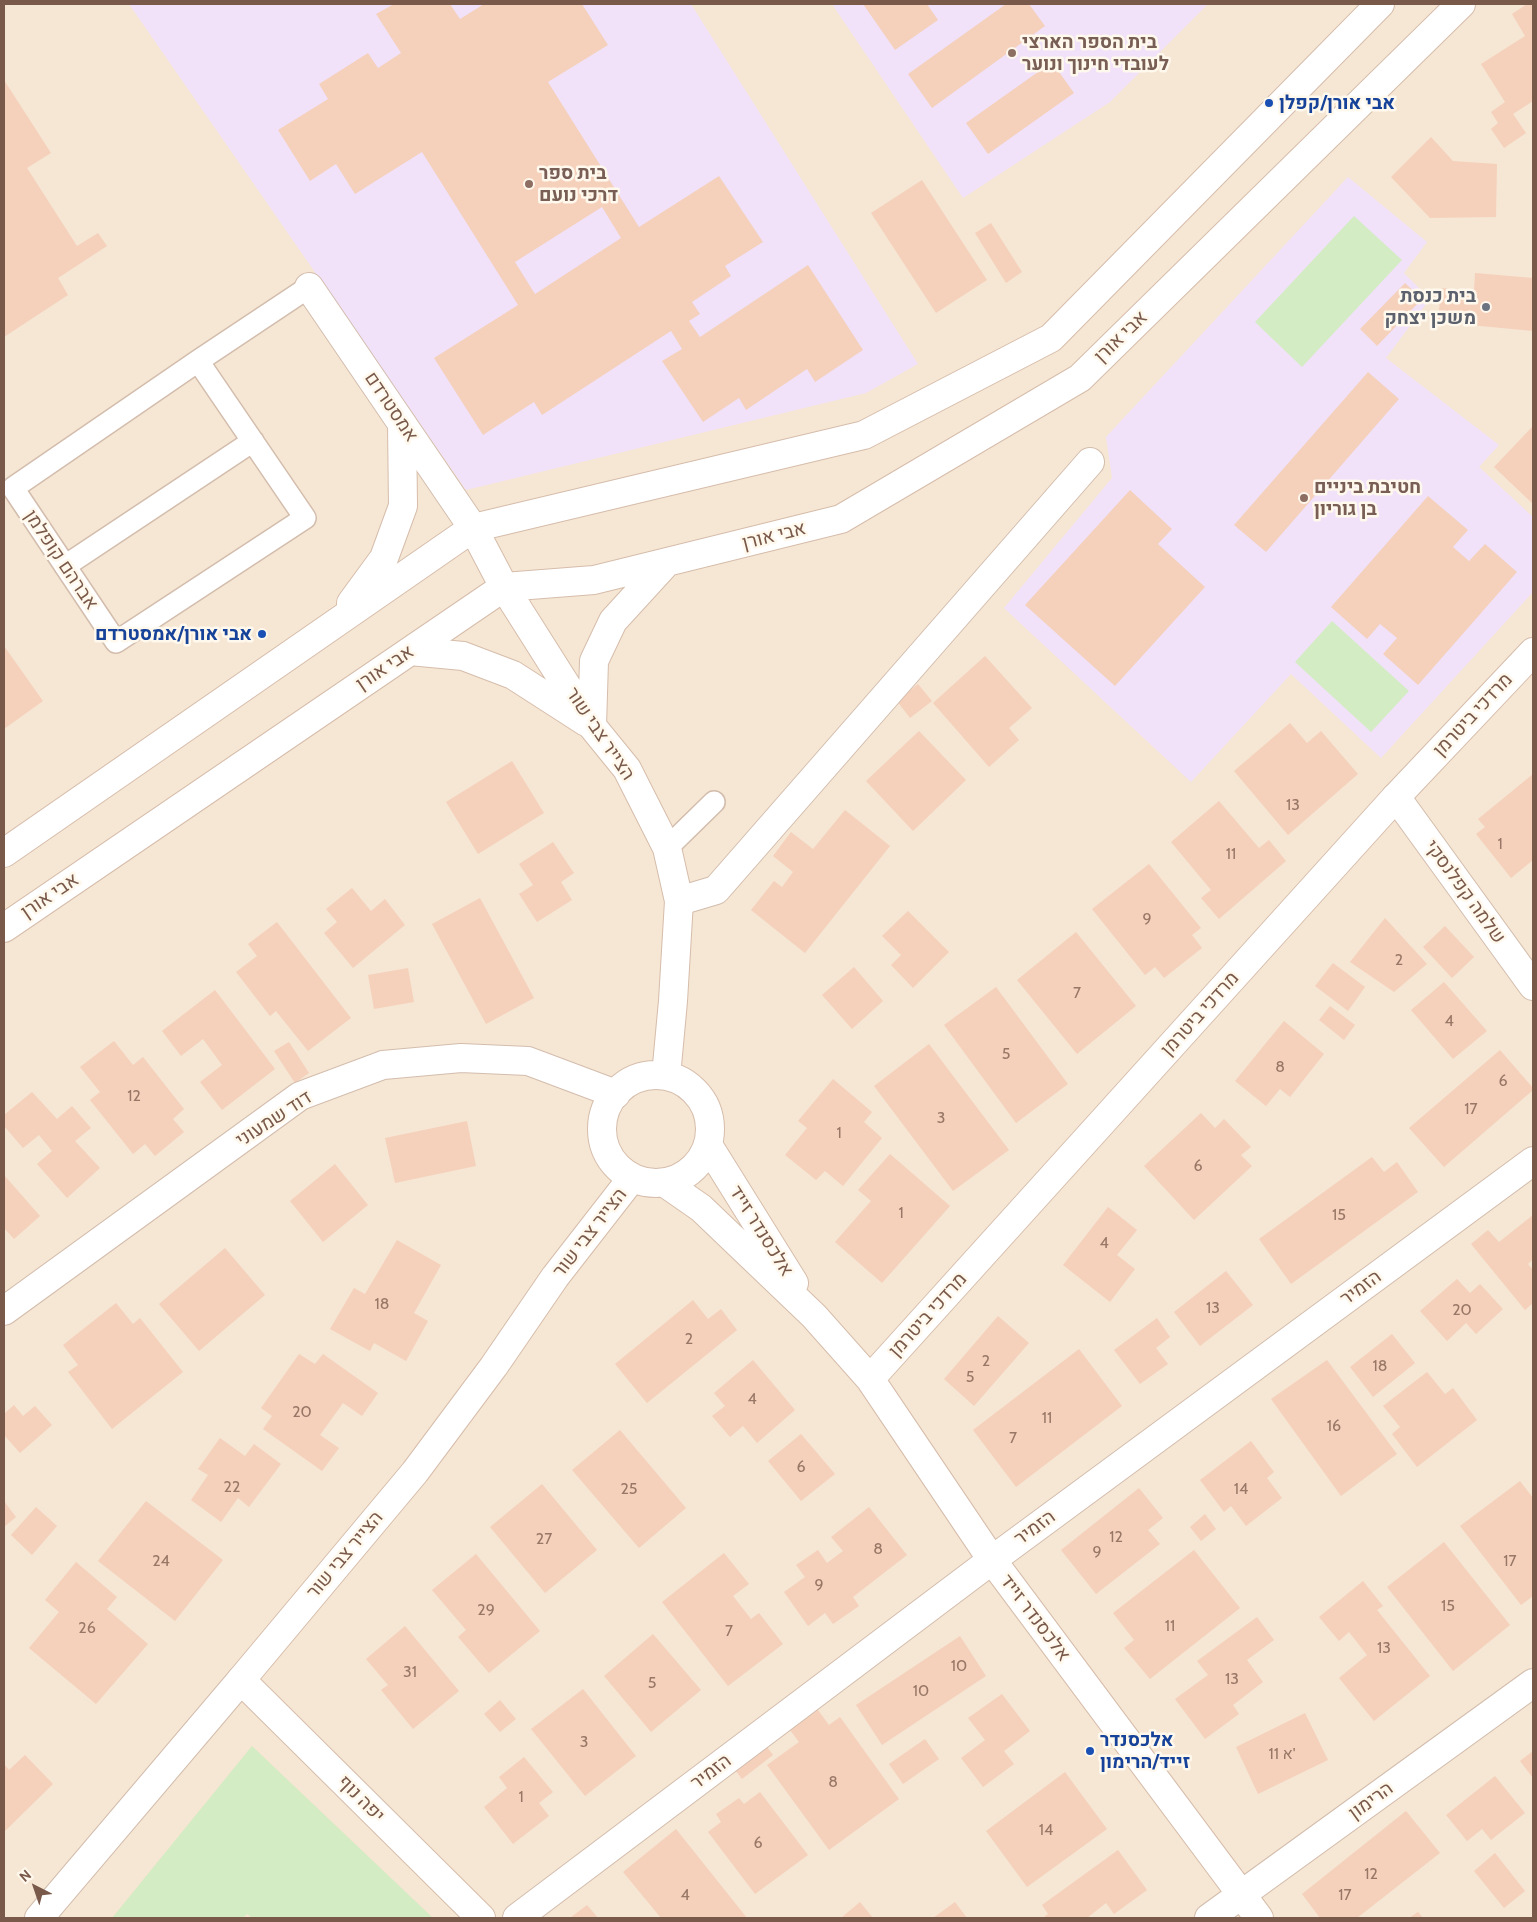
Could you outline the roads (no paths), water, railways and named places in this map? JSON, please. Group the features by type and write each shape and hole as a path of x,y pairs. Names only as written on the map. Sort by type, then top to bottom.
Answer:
{"street":[{"path":"4,853 473,528 864,435 1052,338 1380,4"},
{"name":"אבי אורן","path":"4,928 504,587 594,580 841,519 1080,378 1461,4"},
{"name":"אמסטרדם","path":"309,286 473,528"},
{"path":"338,621 384,558 403,506 402,424"},
{"path":"679,901 716,890 1090,462"},
{"name":"הצייר צבי שור","path":"473,528 504,587 592,726 627,769 667,848 679,901 674,1001 666,1076"},
{"path":"592,726 594,661 613,621 667,562"},
{"path":"410,651 463,656 513,675 592,726"},
{"name":"מרדכי ביטרמן","path":"870,1380 1396,797 1533,652"},
{"name":"שלמה קפלנסקי","path":"1396,797 1533,986"},
{"name":"דוד שמעוני","path":"4,1311 300,1096 383,1065 461,1058 528,1061 616,1094"},
{"path":"648,1076 666,1076 684,1082 697,1094 707,1110 710,1127 708,1145 701,1159 692,1170 679,1178 665,1183 648,1183 632,1178 619,1168 608,1155 603,1140 602,1124 606,1108 616,1094 630,1082 648,1076"},
{"name":"אלכסנדר זייד","path":"708,1145 814,1316"},
{"name":"הזמיר","path":"517,1918 992,1560 1533,1161"},
{"name":"הצייר צבי שור","path":"39,1918 415,1472 494,1366 555,1277 632,1178"},
{"name":"אלכסנדר זייד","path":"665,1183 702,1208 814,1316 870,1380 992,1560 1259,1918"},
{"name":"יפה נוף","path":"241,1680 481,1918"},
{"name":"הרימון","path":"1209,1918 1533,1683"}],"lane":[{"name":"אברהם קופלמן","path":"252,441 305,518 116,642 13,488 309,286"},
{"path":"65,566 252,441 198,361"},
{"path":"667,848 714,802"}],"place":[{"name":"בית הספר הארצי לעובדי חינוך ונוער","path":"1012,53"},
{"name":"אבי אורן/קפלן","path":"1269,103"},
{"name":"בית ספר דרכי נועם","path":"529,184"},
{"name":"בית כנסת משכן יצחק","path":"1486,307"},
{"name":"חטיבת ביניים בן גוריון","path":"1304,498"},
{"name":"אבי אורן/אמסטרדם","path":"262,634"},
{"name":"אלכסנדר זייד/הרימון","path":"1090,1751"}]}
